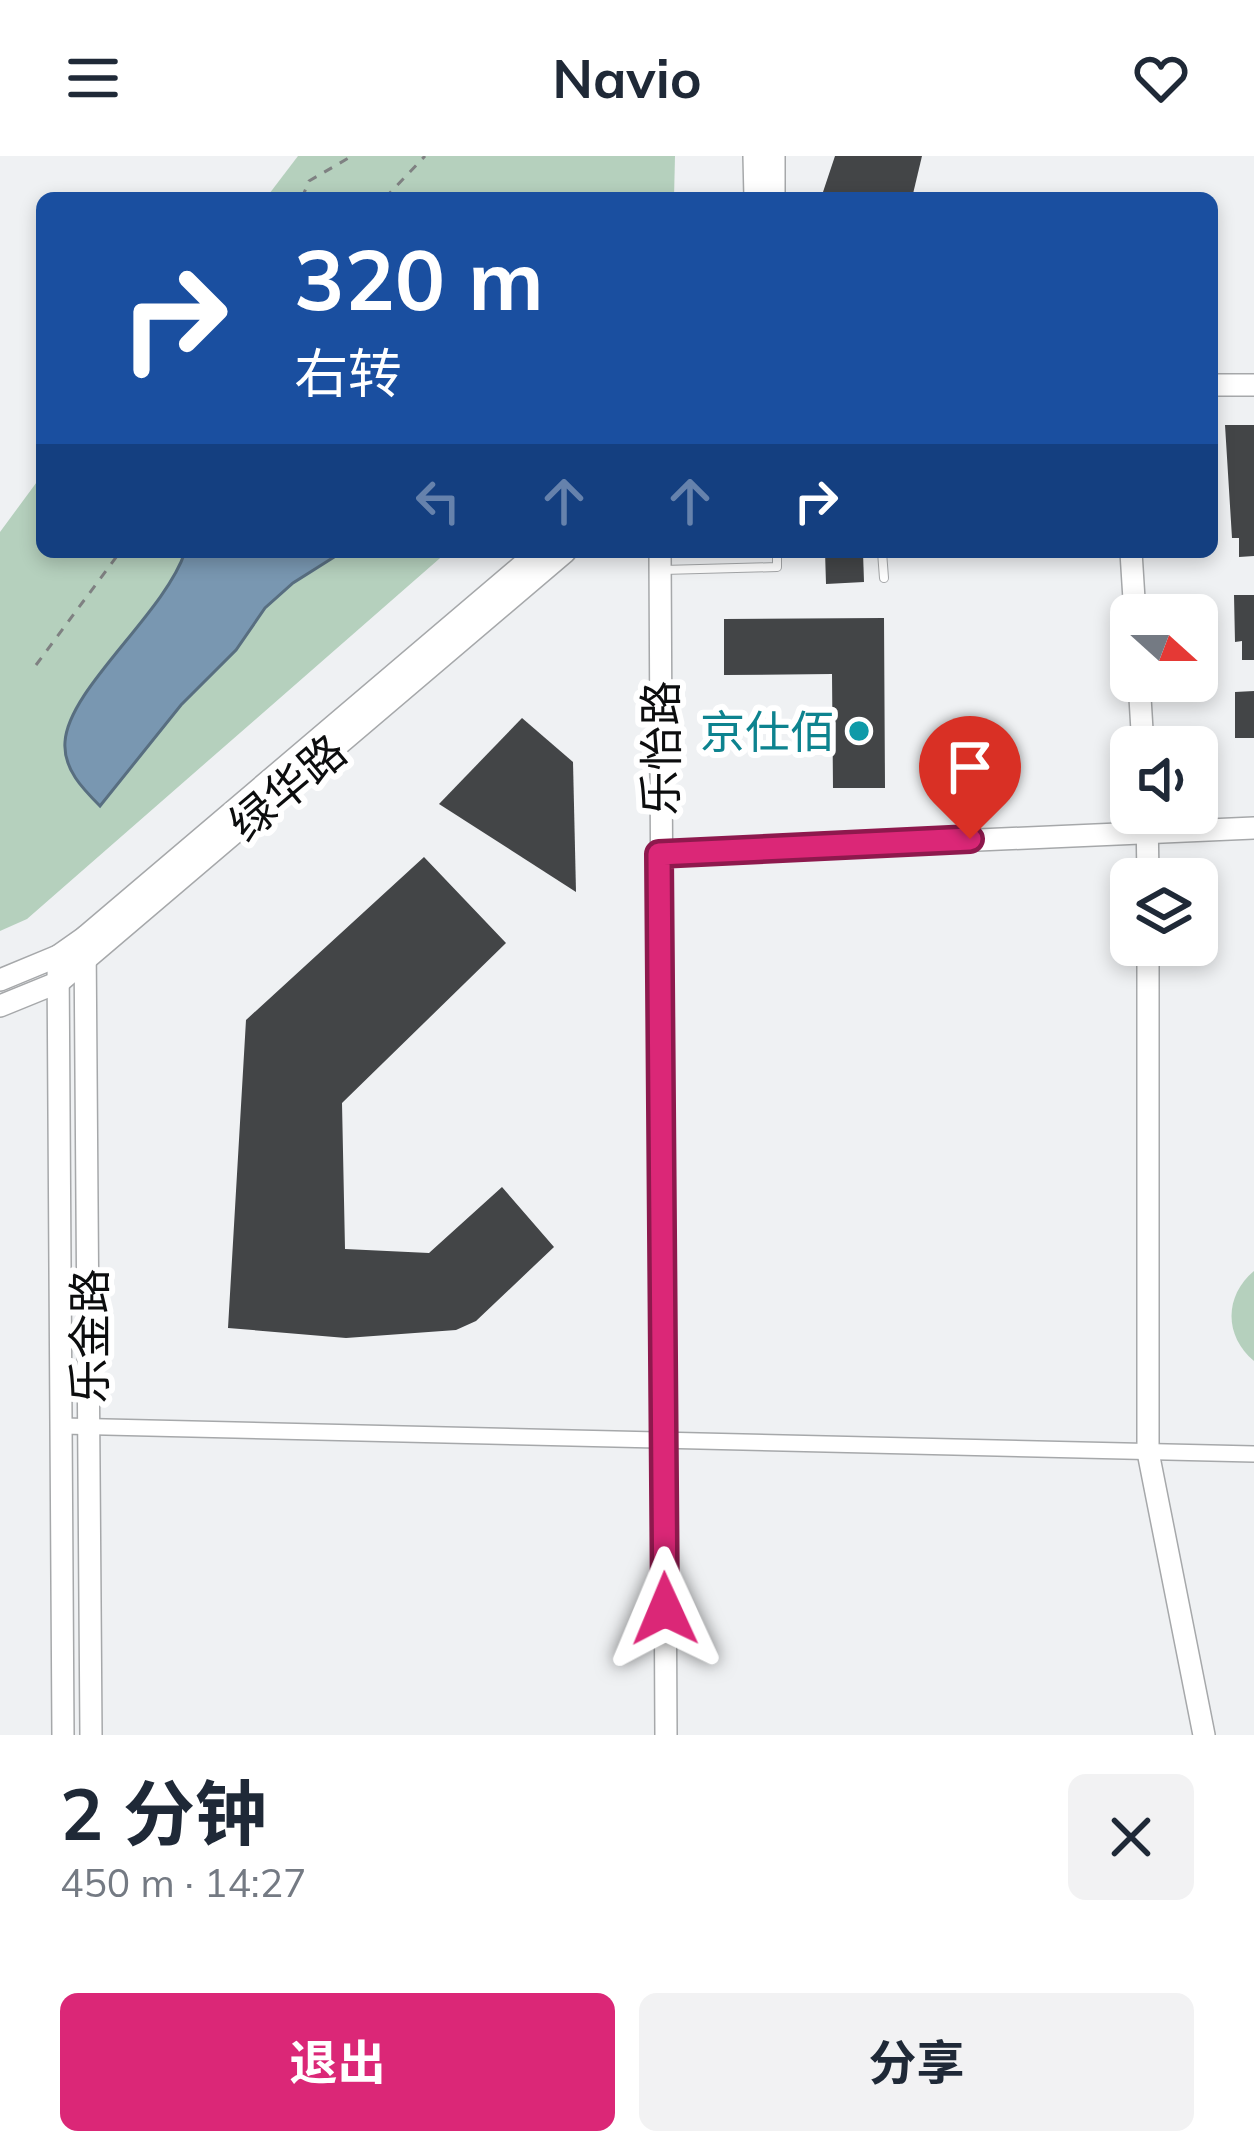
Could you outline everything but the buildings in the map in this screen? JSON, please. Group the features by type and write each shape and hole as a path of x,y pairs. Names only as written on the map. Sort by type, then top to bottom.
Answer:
{"main road":[{"path":"754,156 755,192"},
{"path":"774,156 774,192"},
{"path":"1218,385 1254,385"},
{"name":"绿华路","path":"0,1006 59,982 86,947 531,558"},
{"name":"绿华路","path":"0,980 86,947 558,558"},
{"path":"1131,558 1134,594"},
{"name":"乐怡路","path":"657,565 666,1735"},
{"path":"659,854 1110,824"},
{"path":"1218,826 1254,828"},
{"name":"乐金路","path":"86,947 91,1735"},
{"name":"乐金路","path":"58,956 63,1735"},
{"path":"1148,966 1148,1452 1204,1735"}],"street":[{"path":"63,1426 1254,1454"}],"lane":[{"path":"657,565 777,567 777,558"},
{"path":"882,558 884,578"}],"path":[{"path":"304,192 309,181 352,156"},
{"path":"391,192 425,156"},
{"path":"36,665 116,558"}],"green space":[{"path":"298,156 675,156 674,192 271,192"},
{"path":"36,483 36,558 440,558 27,919 0,931 0,532"},
{"path":"1254,1271 1254,1361 1237,1340 1232,1316 1237,1292"}],"water":[{"path":"182,558 333,558 265,608 236,650 181,705 100,806 67,761 70,721"}],"place":[{"name":"京仕佰","path":"859,731"}],"route":[{"path":"665,1609 659,854 970,839"}]}
